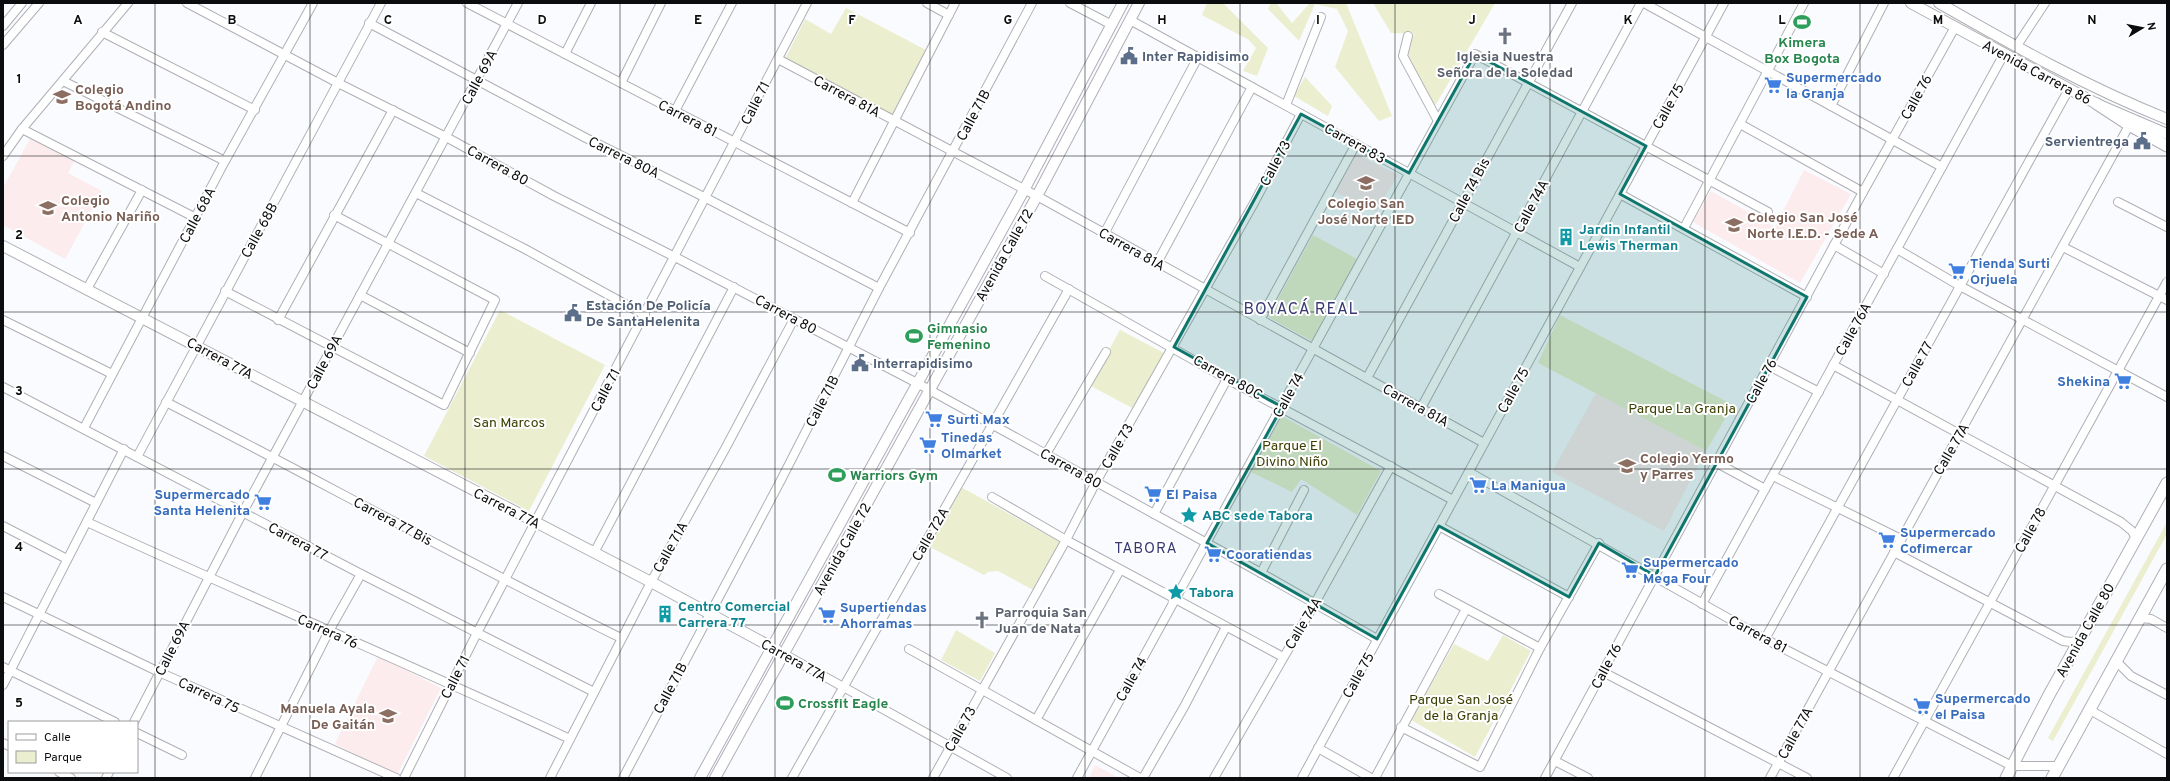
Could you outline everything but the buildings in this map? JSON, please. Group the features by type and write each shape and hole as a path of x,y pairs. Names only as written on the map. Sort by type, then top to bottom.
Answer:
{"highway":[{"path":"2096,104 2131,123 2167,146"},
{"name":"Avenida Calle 80","path":"2006,778 2079,640 2167,483"},
{"path":"2052,778 2167,569"}],"main road":[{"name":"Avenida Calle 72","path":"700,778 1024,190 1123,3"},
{"name":"Avenida Calle 72","path":"715,778 1037,196 1139,3"},
{"name":"Avenida Carrera 86","path":"1911,3 2096,104"},
{"name":"Avenida Carrera 86","path":"1939,3 2016,47 2106,94 2167,119"},
{"path":"2131,123 2167,134"},
{"name":"Carrera 77A","path":"3,246 651,582 784,654"}],"street":[{"path":"3,26 22,3"},
{"path":"3,46 39,3"},
{"path":"3,156 22,129 102,32 128,3"},
{"name":"Carrera 80","path":"187,3 286,54 338,83 446,137 554,196 675,256 917,383 1315,603 1377,640"},
{"name":"Calle 68A","path":"84,428 225,161 255,110 313,3"},
{"name":"Calle 68B","path":"138,457 196,345 381,3"},
{"name":"Carrera 81","path":"467,3 910,233"},
{"name":"Calle 69A","path":"134,721 243,512 518,3"},
{"path":"565,54 591,3"},
{"path":"621,83 661,3"},
{"path":"675,111 732,3"},
{"path":"927,3 949,15"},
{"path":"852,203 955,3"},
{"name":"Calle 71B","path":"623,778 879,288 910,233 1032,3"},
{"path":"1070,3 1112,24"},
{"name":"Calle 74 Bis","path":"1367,378 1572,3"},
{"path":"1643,3 1942,167"},
{"name":"Calle 74A","path":"1421,408 1582,110 1643,3"},
{"name":"Calle 75","path":"1302,778 1724,3"},
{"path":"1684,228 1804,3"},
{"path":"1830,106 1884,3"},
{"path":"2016,47 2045,3"},
{"name":"Calle 71","path":"404,778 477,633 506,582 778,59 804,4"},
{"path":"1286,105 1321,17"},
{"name":"Carrera 83","path":"1130,20 1580,267"},
{"name":"Carrera 80A","path":"370,23 586,138 706,198 879,288"},
{"name":"Calle 76","path":"1545,778 1834,245 1955,27"},
{"path":"102,32 255,110"},
{"path":"1408,36 1403,56 1438,121"},
{"name":"Calle 74","path":"1077,778 1475,54 1528,81"},
{"name":"Calle 76A","path":"1702,604 2004,54"},
{"path":"1104,234 1198,57"},
{"name":"Carrera 81A","path":"778,59 952,153 1037,196 1484,443"},
{"path":"63,81 225,161"},
{"path":"1528,81 1768,212"},
{"path":"1158,263 1252,87"},
{"name":"Calle 77","path":"1765,639 2069,89"},
{"path":"278,320 334,215 393,110"},
{"name":"Calle 73","path":"933,778 1066,540 1096,482 1206,290 1301,114"},
{"name":"Calle 77A","path":"1770,778 2131,123"},
{"path":"1740,124 1863,192"},
{"path":"22,129 196,218"},
{"path":"1260,320 1356,144"},
{"path":"87,289 142,190"},
{"path":"416,193 644,315"},
{"path":"1620,194 1807,297"},
{"path":"2118,202 2167,228"},
{"path":"225,291 278,320 444,405 495,300 334,215"},
{"path":"1834,245 1884,274"},
{"path":"2063,247 2167,300"},
{"path":"1897,249 1960,286 2167,397"},
{"name":"Carrera 80C","path":"1045,276 1174,347 1227,379 1282,407 1453,500"},
{"name":"Calle 78","path":"1893,778 2167,282"},
{"path":"594,553 734,287"},
{"name":"Calle 72A","path":"792,778 1069,289"},
{"path":"360,295 470,353"},
{"name":"Calle 71A","path":"550,778 621,638 725,449 794,319"},
{"path":"3,320 112,374"},
{"path":"1046,454 1106,352"},
{"path":"1833,365 2121,522 2132,531 2136,538"},
{"path":"1769,366 1819,392"},
{"path":"1154,514 1227,379"},
{"name":"Carrera 77","path":"4,388 84,428 361,574 594,692"},
{"name":"Carrera 77 Bis","path":"166,402 389,518 506,582 621,638"},
{"path":"3,685 7,669 39,614 124,449"},
{"path":"3,456 96,503"},
{"path":"1717,463 1765,489"},
{"name":"Calle 74A","path":"1214,778 1315,603 1391,466"},
{"name":"Carrera 81","path":"1469,472 1599,543 1702,604 1765,639 2012,766 2058,766"},
{"path":"1773,476 1901,539"},
{"path":"1261,573 1304,490"},
{"path":"992,497 1120,570 1283,657"},
{"name":"Carrera 76","path":"87,522 208,578 451,684 570,740"},
{"path":"3,526 67,559"},
{"path":"1439,526 1569,597"},
{"path":"1401,727 1480,767 1540,648 1599,543"},
{"path":"1894,552 2063,641 2071,642 2079,640"},
{"path":"1036,720 1120,570"},
{"path":"256,778 330,631 361,574"},
{"path":"1440,594 1540,648"},
{"name":"Carrera 75","path":"3,596 159,672 281,728 396,778"},
{"path":"1375,778 1401,727 1466,609"},
{"path":"2140,618 2151,620 2167,628"},
{"path":"1143,778 1184,706 1226,627"},
{"path":"909,649 1140,778"},
{"name":"Carrera 77A","path":"784,654 1007,778"},
{"path":"2116,661 2131,676 2167,695"},
{"path":"7,669 113,721"},
{"path":"1603,672 1807,778"},
{"path":"2090,710 2167,754"},
{"path":"138,733 182,755"},
{"path":"1318,748 1370,778"},
{"path":"1555,761 1588,778"},
{"path":"61,773 71,778"}],"highlighted area":[{"path":"1475,54 1646,146 1620,194 1807,297 1655,576 1599,543 1569,597 1439,526 1377,639 1207,543 1282,407 1174,347 1301,114 1409,173"}],"shaded area":[{"name":"Colegio Antonio Nariño","path":"31,137 74,161 68,173 102,191 65,259 3,225 3,188"},
{"name":"Colegio San José Norte IED","path":"1356,154 1398,175 1376,212 1335,192"},
{"name":"Colegio San José Norte I.E.D. - Sede A","path":"1804,170 1851,194 1800,283 1693,222 1711,191 1775,227"},
{"name":"Colegio Yermo y Parres","path":"1596,393 1706,451 1664,531 1552,472"},
{"name":"Manuela Ayala De Gaitán","path":"378,656 441,688 397,775 335,744"},
{"path":"1095,765 1119,778 1089,778"}],"green space":[{"path":"1207,3 1223,3 1268,48 1257,76 1243,71 1256,48 1249,40 1202,15"},
{"path":"1271,3 1276,3 1292,23 1310,3 1346,3 1392,116 1379,121 1335,67 1348,31 1337,9 1315,4 1299,41 1268,9"},
{"path":"1373,3 1495,3 1435,106 1408,56 1414,34 1391,33"},
{"path":"846,8 926,50 891,117 784,61 805,19 831,34"},
{"path":"1305,77 1332,106 1328,116 1294,96"},
{"path":"1313,235 1357,259 1312,341 1268,317"},
{"name":"San Marcos","path":"500,310 605,365 529,511 424,456"},
{"name":"Parque La Granja","path":"1560,315 1733,405 1706,451 1538,363"},
{"path":"1120,330 1164,353 1134,409 1089,385"},
{"name":"Parque El Divino Niño","path":"1282,416 1381,471 1357,515 1301,479 1292,492 1251,472"},
{"path":"961,487 1060,542 1033,590 998,571 988,572 984,575 928,546"},
{"path":"2167,522 2167,534 2053,741 2048,738"},
{"path":"956,630 995,653 980,681 941,660"},
{"name":"Parque San José de la Granja","path":"1503,635 1531,651 1475,757 1411,720 1454,644 1488,661"}],"place":[{"name":"Kimera Box Bogota","path":"1802,22"},
{"name":"Iglesia Nuestra Señora de la Soledad","path":"1505,36"},
{"name":"Inter Rapidisimo","path":"1129,56"},
{"name":"Supermercado la Granja","path":"1773,85"},
{"name":"Colegio Bogotá Andino","path":"62,97"},
{"name":"Servientrega","path":"2142,141"},
{"name":"Colegio San José Norte IED","path":"1366,183"},
{"name":"Colegio Antonio Nariño","path":"48,208"},
{"name":"Colegio San José Norte I.E.D. - Sede A","path":"1734,225"},
{"name":"Jardin Infantil Lewis Therman","path":"1566,237"},
{"name":"Tienda Surti Orjuela","path":"1957,271"},
{"name":"Estación De Policía De SantaHelenita","path":"573,313"},
{"name":"Gimnasio Femenino","path":"914,336"},
{"name":"Interrapidisimo","path":"860,363"},
{"name":"Shekina","path":"2123,381"},
{"name":"Surti Max","path":"934,419"},
{"name":"Tinedas Olmarket","path":"928,445"},
{"name":"Colegio Yermo y Parres","path":"1627,466"},
{"name":"Warriors Gym","path":"837,475"},
{"name":"La Manigua","path":"1478,485"},
{"name":"El Paisa","path":"1153,494"},
{"name":"Supermercado Santa Helenita","path":"263,502"},
{"name":"ABC sede Tabora","path":"1189,515"},
{"name":"Supermercado Cofimercar","path":"1887,540"},
{"name":"Cooratiendas","path":"1213,554"},
{"name":"Supermercado Mega Four","path":"1630,570"},
{"name":"Tabora","path":"1176,592"},
{"name":"Centro Comercial Carrera 77","path":"665,614"},
{"name":"Supertiendas Ahorramas","path":"827,615"},
{"name":"Parroquia San Juan de Nata","path":"982,620"},
{"name":"Crossfit Eagle","path":"785,703"},
{"name":"Supermercado el Paisa","path":"1922,706"},
{"name":"Manuela Ayala De Gaitán","path":"388,716"}],"district":[{"name":"BOYACÁ REAL","path":"1301,308"},
{"name":"TABORA","path":"1146,548"}]}
